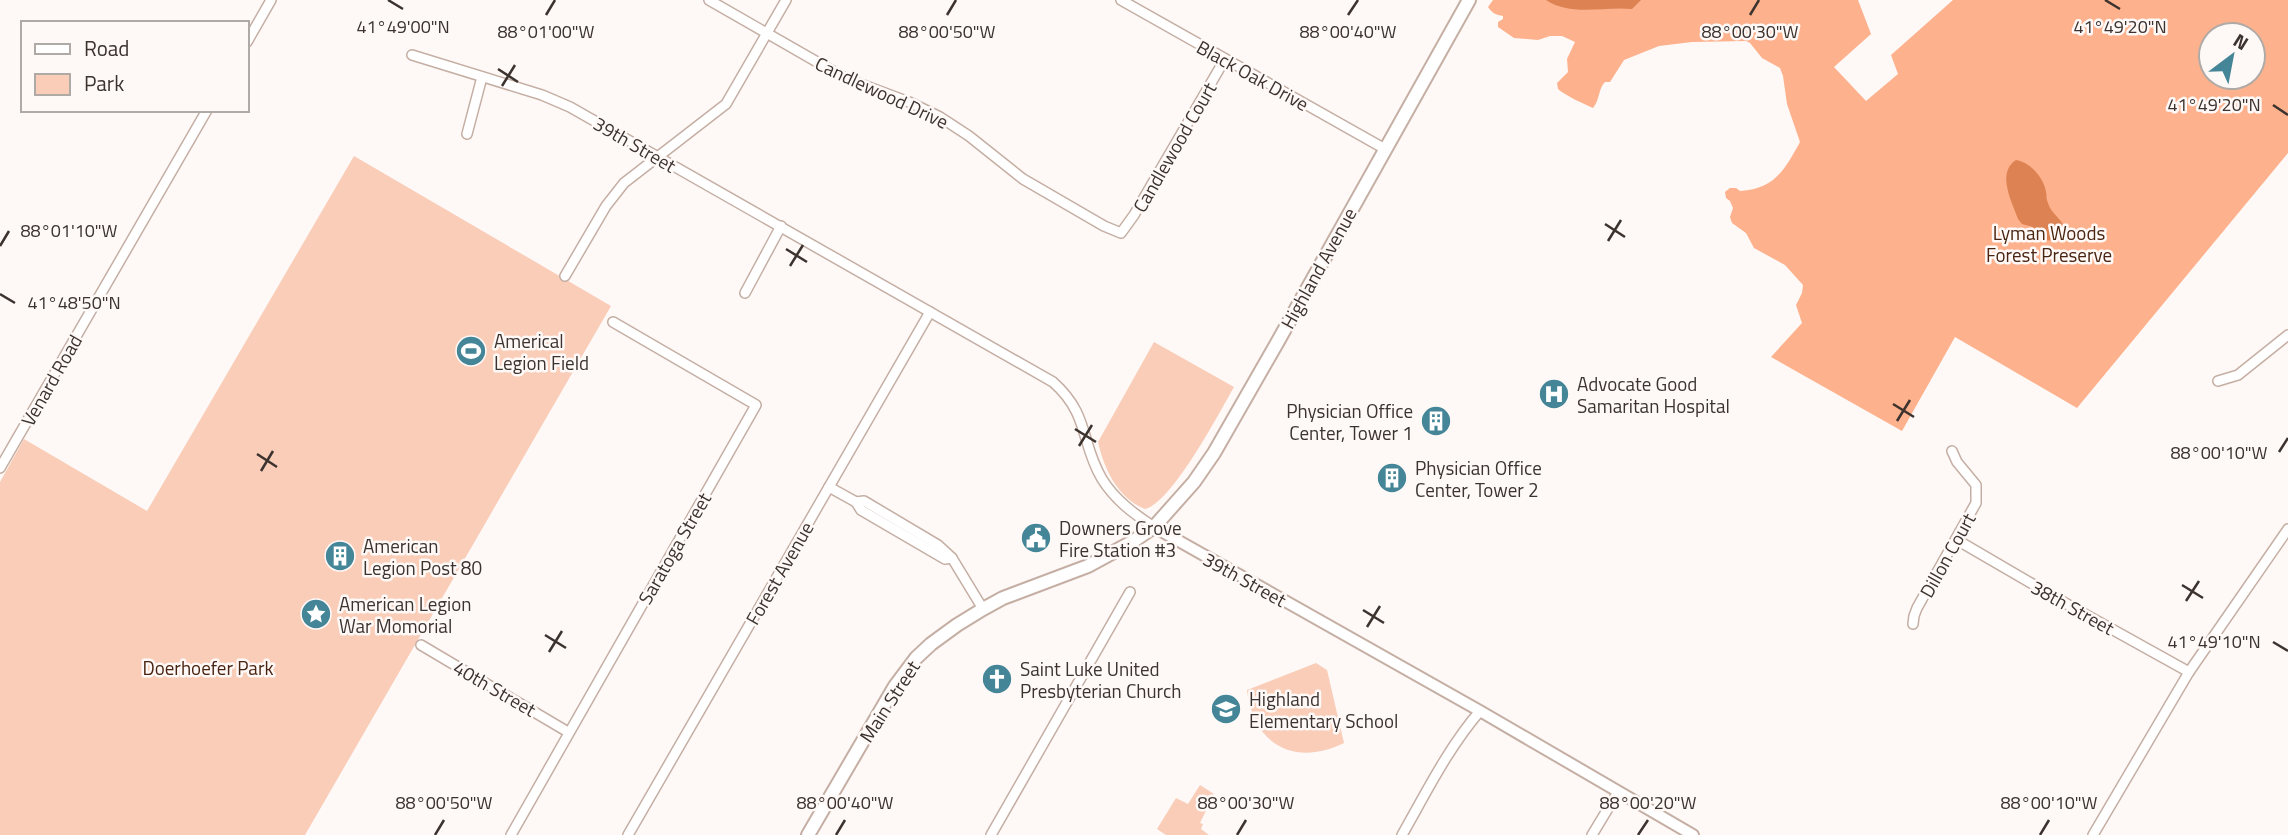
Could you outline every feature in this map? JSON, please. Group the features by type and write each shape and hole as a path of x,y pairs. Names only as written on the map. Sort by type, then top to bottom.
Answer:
{"main road":[{"name":"Highland Avenue","path":"1154,527 1194,482 1214,453 1469,0"},
{"name":"Main Street","path":"808,835 880,711 916,658 944,634 983,609 1003,598 1108,556 1154,527"}],"street":[{"path":"248,40 271,0"},
{"name":"Candlewood Drive","path":"709,0 845,78 909,102 940,117 969,136 1023,179 1121,233"},
{"path":"565,276 615,192 628,179 726,104 786,0"},
{"name":"Black Oak Drive","path":"1121,0 1385,149"},
{"name":"39th Street","path":"412,55 555,100 1036,372 1065,393 1081,420 1101,478 1130,511 1693,835"},
{"name":"Candlewood Court","path":"1121,233 1225,59"},
{"path":"467,134 482,77"},
{"name":"Venard Road","path":"0,468 206,112"},
{"path":"745,293 781,226"},
{"name":"Forest Avenue","path":"628,835 930,312"},
{"name":"Saratoga Street","path":"511,835 756,405 613,322"},
{"path":"2218,381 2238,375 2288,335"},
{"name":"Dillon Court","path":"1913,624 1917,608 1976,503 1976,485 1957,462 1952,451"},
{"path":"829,487 856,502 864,501 938,545 952,558 983,609"},
{"path":"2092,835 2189,672 2288,529"},
{"name":"38th Street","path":"1957,540 2189,672"},
{"path":"990,835 1130,592"},
{"name":"40th Street","path":"421,645 568,732"},
{"path":"1402,835 1457,740 1480,711"},
{"path":"1592,835 1618,792"}],"green space":[{"name":"Lyman Woods Forest Preserve","path":"1493,0 1858,0 1871,34 1834,67 1866,101 1898,74 1891,55 1953,0 2288,0 2288,153 2077,408 1955,337 1902,431 1771,357 1802,323 1796,305 1803,285 1785,265 1754,248 1746,233 1732,223 1730,217 1733,208 1725,192 1730,188 1740,191 1752,189 1770,182 1784,169 1800,142 1787,104 1780,68 1762,58 1746,41 1659,46 1624,60 1610,82 1603,85 1593,108 1558,89 1557,83 1568,72 1567,59 1575,42 1562,36 1538,40 1514,38 1498,27 1503,16 1488,7"},
{"name":"Doerhoefer Park","path":"354,156 611,306 305,835 0,835 0,482 24,439 147,511"},
{"path":"1154,342 1234,387 1181,475 1156,503 1145,509 1119,490 1104,462 1098,442"},
{"path":"1316,663 1327,670 1344,743 1309,753 1293,751 1279,746 1267,737 1251,709 1247,690"},
{"path":"1200,785 1214,794 1200,823 1203,824 1201,829 1209,835 1166,835 1157,829 1176,798 1188,804"}],"shaded area":[{"path":"1546,0 1641,0 1632,9 1577,10"},
{"path":"2016,160 2036,171 2042,181 2050,208 2064,226 2063,235 2058,241 2044,240 2033,227 2022,224 2018,219 2006,180 2010,166"}],"place":[{"name":"Americal Legion Field","path":"471,351"},
{"name":"Advocate Good Samaritan Hospital","path":"1554,394"},
{"name":"Physician Office Center, Tower 1","path":"1436,421"},
{"name":"Physician Office Center, Tower 2","path":"1392,478"},
{"name":"Downers Grove Fire Station #3","path":"1036,538"},
{"name":"American Legion Post 80","path":"340,556"},
{"name":"American Legion War Momorial","path":"316,614"},
{"name":"Saint Luke United Presbyterian Church","path":"997,679"},
{"name":"Highland Elementary School","path":"1226,709"}]}
